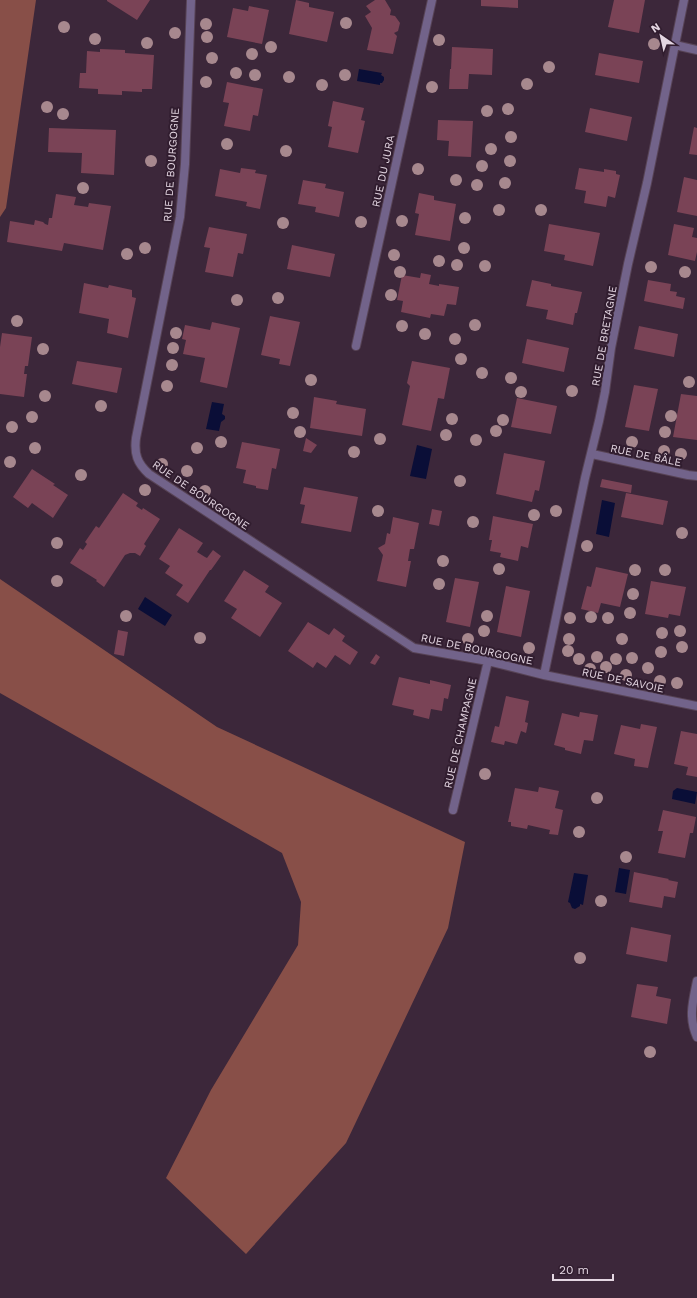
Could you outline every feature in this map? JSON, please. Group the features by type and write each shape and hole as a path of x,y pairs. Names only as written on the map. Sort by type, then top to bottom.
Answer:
{"street":[{"name":"RUE DE BOURGOGNE","path":"191,0 185,164 180,217 136,438 136,454 140,465 149,474 414,648 488,661 544,675"},
{"name":"RUE DU JURA","path":"356,346 432,0"},
{"name":"RUE DE BRETAGNE","path":"544,675 585,478 592,454 605,392 611,348 626,271 647,184 684,0"},
{"path":"675,45 697,50"},
{"name":"RUE DE BÂLE","path":"592,454 697,476"},
{"name":"RUE DE CHAMPAGNE","path":"453,810 488,661"},
{"name":"RUE DE SAVOIE","path":"544,675 697,706"},
{"path":"697,981 691,1016 693,1028 697,1037"}],"shaded area":[{"path":"0,0 36,0 6,208 0,217"},
{"path":"359,69 382,73 381,75 384,77 384,80 380,83 380,85 357,81"},
{"path":"212,402 224,404 222,414 225,416 225,419 221,422 219,431 206,429"},
{"path":"417,445 432,449 426,479 410,476"},
{"path":"602,500 615,503 609,537 596,534"},
{"path":"0,579 217,727 465,842 448,928 346,1143 246,1254 166,1178 211,1090 298,945 301,902 282,853 0,693"},
{"path":"145,597 172,615 165,626 138,609"},
{"path":"677,788 697,792 695,804 672,799 673,791"},
{"path":"619,868 630,870 626,894 615,892"},
{"path":"574,873 588,875 583,905 580,904 580,906 575,909 572,908 568,902"}],"building":[{"path":"107,0 150,0 137,20"},
{"path":"296,0 309,3 309,7 334,12 327,42 289,34"},
{"path":"375,0 385,0 391,10 390,15 395,16 400,23 398,31 394,33 397,36 393,54 367,50 372,28 365,16 371,12 366,6"},
{"path":"481,0 518,0 518,8 481,6"},
{"path":"614,0 645,0 639,33 608,27"},
{"path":"249,6 269,10 262,44 227,37 233,8 248,11"},
{"path":"452,47 493,49 492,75 469,74 468,89 449,89"},
{"path":"100,49 125,50 125,53 154,55 152,89 142,89 142,92 122,91 122,95 98,94 98,89 79,88 80,73 86,73 87,51 100,52"},
{"path":"599,53 643,61 639,83 595,75"},
{"path":"227,82 263,89 258,116 253,115 250,131 224,126 229,103 223,102"},
{"path":"333,101 364,108 361,120 365,121 358,153 328,147 332,127 328,126"},
{"path":"590,108 632,117 627,141 585,132"},
{"path":"438,120 473,121 471,157 448,156 449,141 437,140"},
{"path":"694,127 697,128 697,155 689,154"},
{"path":"49,128 116,130 114,175 81,173 82,153 48,152"},
{"path":"241,168 256,170 255,173 267,175 260,209 246,206 247,202 215,196 220,169 240,173"},
{"path":"579,168 604,172 604,169 616,171 616,174 620,175 615,198 608,196 606,207 584,203 586,191 575,189"},
{"path":"684,177 697,180 697,216 677,212"},
{"path":"303,180 326,184 325,188 344,192 339,217 315,212 316,207 298,204"},
{"path":"419,193 434,196 434,200 456,204 450,241 415,235 419,214 415,213"},
{"path":"56,194 76,197 74,205 88,207 89,203 111,206 103,250 64,243 62,251 7,242 10,221 34,225 35,220 48,225 49,218 52,218"},
{"path":"549,224 600,233 593,266 564,260 565,255 544,251"},
{"path":"674,224 694,228 692,237 697,238 697,252 695,261 668,255"},
{"path":"209,227 247,234 243,254 238,253 233,277 205,272 210,248 204,247"},
{"path":"292,245 335,254 330,277 287,269"},
{"path":"421,273 431,275 429,284 459,287 456,305 447,304 444,316 431,314 430,318 401,312 403,301 397,300 402,275 420,278"},
{"path":"532,280 551,284 551,286 582,292 577,313 575,313 573,325 546,319 548,310 526,306"},
{"path":"648,280 671,284 670,291 677,292 676,296 685,298 683,309 644,301"},
{"path":"84,283 108,288 109,285 132,290 132,297 136,298 128,338 107,333 109,319 79,313"},
{"path":"270,316 300,322 290,366 279,364 280,359 261,355"},
{"path":"212,322 240,328 227,388 200,382 205,358 183,354 186,340 182,339 185,325 210,330"},
{"path":"639,326 678,334 674,357 634,349"},
{"path":"2,333 32,337 28,366 25,366 24,374 27,374 24,397 0,394 0,347"},
{"path":"527,339 569,348 564,372 522,363"},
{"path":"77,361 122,368 117,393 72,384"},
{"path":"412,361 450,368 444,399 438,398 431,431 402,425 410,386 407,383"},
{"path":"634,385 658,389 649,431 625,427"},
{"path":"681,394 697,396 697,440 673,437"},
{"path":"314,397 337,401 336,404 366,409 362,436 310,428"},
{"path":"517,398 557,406 551,434 511,427"},
{"path":"306,438 317,445 311,453 303,451"},
{"path":"242,442 280,449 276,469 272,468 268,490 256,488 256,486 243,483 246,470 236,468"},
{"path":"504,453 545,461 539,491 535,490 532,502 496,494"},
{"path":"32,469 55,484 53,485 68,495 53,518 32,503 28,508 13,497"},
{"path":"602,479 632,485 631,493 600,487"},
{"path":"304,487 358,497 351,532 301,523 305,505 300,504"},
{"path":"123,493 138,503 136,506 142,510 143,508 160,519 144,544 146,546 140,556 135,553 125,555 104,587 96,581 97,580 70,563 80,548 83,550 87,544 85,542 96,526 99,528"},
{"path":"626,493 668,501 663,525 621,517"},
{"path":"432,509 442,511 439,526 429,524"},
{"path":"493,516 533,524 528,548 521,546 518,561 500,557 501,553 490,551 492,540 489,540"},
{"path":"393,517 419,523 414,549 410,549 408,561 411,561 406,587 377,581 383,555 378,548 385,544 387,533 390,534"},
{"path":"179,528 203,543 197,552 207,558 213,550 221,556 188,603 176,595 183,585 165,573 170,566 159,559"},
{"path":"596,567 628,574 620,607 601,603 598,613 581,609 587,586 591,587"},
{"path":"244,570 269,586 265,592 282,603 260,637 231,618 237,609 224,601"},
{"path":"455,578 479,582 470,627 446,622"},
{"path":"651,581 686,587 680,616 669,614 668,618 645,614"},
{"path":"506,586 530,591 521,637 497,632"},
{"path":"308,622 329,635 334,628 345,636 342,641 358,652 350,665 335,655 326,668 317,662 313,668 288,651"},
{"path":"118,630 128,632 124,656 114,654"},
{"path":"376,654 380,657 375,665 370,663"},
{"path":"399,677 430,684 430,680 451,685 448,699 444,698 442,711 431,709 429,719 413,715 414,710 392,705"},
{"path":"506,696 529,701 525,722 528,723 526,733 521,731 517,744 505,741 504,745 491,742 495,726 499,727"},
{"path":"580,712 598,715 593,741 584,740 581,754 565,750 565,748 554,745 562,713 579,717"},
{"path":"641,724 657,727 648,768 634,766 635,759 614,754 621,725 640,729"},
{"path":"681,731 697,734 697,777 686,775 688,767 674,764"},
{"path":"539,787 559,791 555,808 563,810 558,835 549,834 550,830 528,825 527,829 511,826 511,822 508,822 515,788 538,792"},
{"path":"663,810 696,817 693,833 690,833 685,858 658,853 663,831 658,831"},
{"path":"634,872 678,882 675,898 664,896 662,908 629,902"},
{"path":"631,927 671,935 667,962 626,954"},
{"path":"637,984 658,987 656,996 671,999 667,1024 631,1017"}]}
